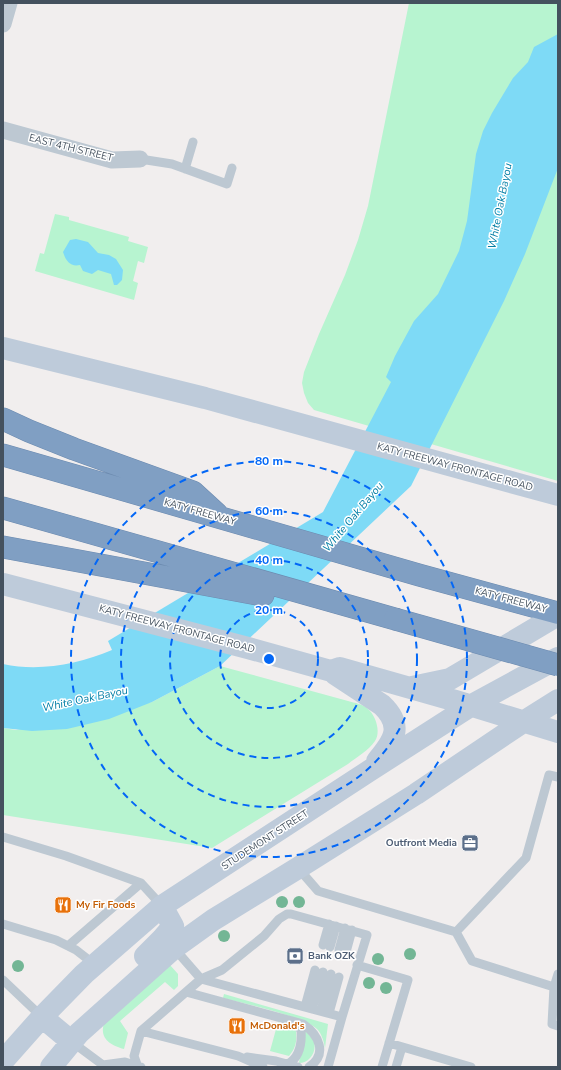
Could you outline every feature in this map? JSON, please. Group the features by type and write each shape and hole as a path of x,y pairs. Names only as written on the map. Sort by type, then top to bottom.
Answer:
{"highway":[{"path":"3,419 74,449 193,492 223,518"},
{"name":"KATY FREEWAY","path":"3,455 558,614"},
{"path":"3,508 558,666"},
{"path":"3,547 395,619"}],"main road":[{"name":"KATY FREEWAY FRONTAGE ROAD","path":"3,348 205,398 558,495"},
{"name":"KATY FREEWAY FRONTAGE ROAD","path":"3,584 331,671 340,668 558,732"},
{"path":"409,688 450,679 558,614"},
{"name":"STUDEMONT STREET","path":"3,1061 42,1017 94,964 162,906 369,771 472,706 558,658"},
{"path":"331,671 382,705 392,718 395,731 391,744 369,771"},
{"path":"50,1067 79,1033 102,1012 174,948 212,920 416,794 558,700"},
{"path":"102,1012 122,977 162,939 173,926 162,906"},
{"path":"42,1017 72,1042"}],"street":[{"path":"3,24 9,3"},
{"name":"EAST 4TH STREET","path":"3,130 112,160 140,159"}],"lane":[{"path":"185,169 193,142"},
{"path":"140,159 172,164 227,184 232,168"},
{"path":"456,932 526,858 549,775 558,777"},
{"path":"3,837 66,856 141,883 162,906"},
{"path":"298,868 318,891 456,932 472,961 554,987"},
{"path":"68,946 141,883"},
{"path":"139,1067 134,1056 141,1031 201,979 222,970 264,936 279,919 287,914 291,914 367,934 328,1067"},
{"path":"3,924 56,940 76,950 94,964"},
{"path":"340,927 334,949 340,927"},
{"path":"174,948 201,979 342,1017"},
{"path":"357,965 408,980 382,1067"},
{"path":"317,1010 327,973 317,1010"},
{"path":"558,974 554,987 552,1024 558,1026"},
{"path":"3,993 6,983 42,1017"},
{"path":"186,992 303,1024 311,1030 319,1042 318,1054 309,1067"},
{"path":"288,1064 294,1061 301,1044 301,1030 294,1022"},
{"path":"141,1031 238,1056 276,1061 298,1067"},
{"path":"72,1042 104,1065 124,1062 139,1067"},
{"path":"389,1043 471,1067"},
{"path":"396,1067 402,1047"},
{"path":"238,1056 263,1067"}],"green space":[{"path":"409,3 558,3 558,481 314,410 308,403 304,393 302,383 304,372 345,275 358,240 368,206"},
{"path":"55,214 69,217 69,220 129,237 128,241 148,247 144,263 138,261 133,281 138,283 134,300 35,271 40,253 44,254"},
{"path":"220,666 366,707 371,712 377,724 377,737 370,747 348,764 212,848 3,815 3,728 16,730 152,702"},
{"path":"170,965 178,974 178,986 174,990 165,982 120,1021 128,1033 124,1049 115,1046 107,1040 103,1033 104,1023"},
{"path":"224,994 328,1024 325,1048 320,1033 310,1024 287,1015 223,998"},
{"path":"278,1022 290,1026 296,1031 296,1044 289,1056 270,1051"},
{"path":"304,1029 313,1040 315,1046 309,1059 303,1063 299,1063"}],"water":[{"name":"White Oak Bayou","path":"558,34 558,168 525,254 504,301 411,486 220,666 152,702 109,719 67,729 32,731 3,728 3,664 45,667 72,663 112,650 108,641 323,512 391,382 386,377 395,356 414,321 438,294 459,251 467,221 476,154 483,131 513,78 528,62 534,47"},
{"path":"76,239 88,242 98,253 109,255 116,259 123,270 122,280 117,285 114,285 111,274 98,270 92,274 83,271 80,265 74,265 67,261 63,252 70,240"}],"place":[{"name":"Outfront Media","path":"470,843"},
{"name":"My Fir Foods","path":"63,905"},
{"name":"Bank OZK","path":"295,956"},
{"name":"McDonald's","path":"237,1026"}]}
